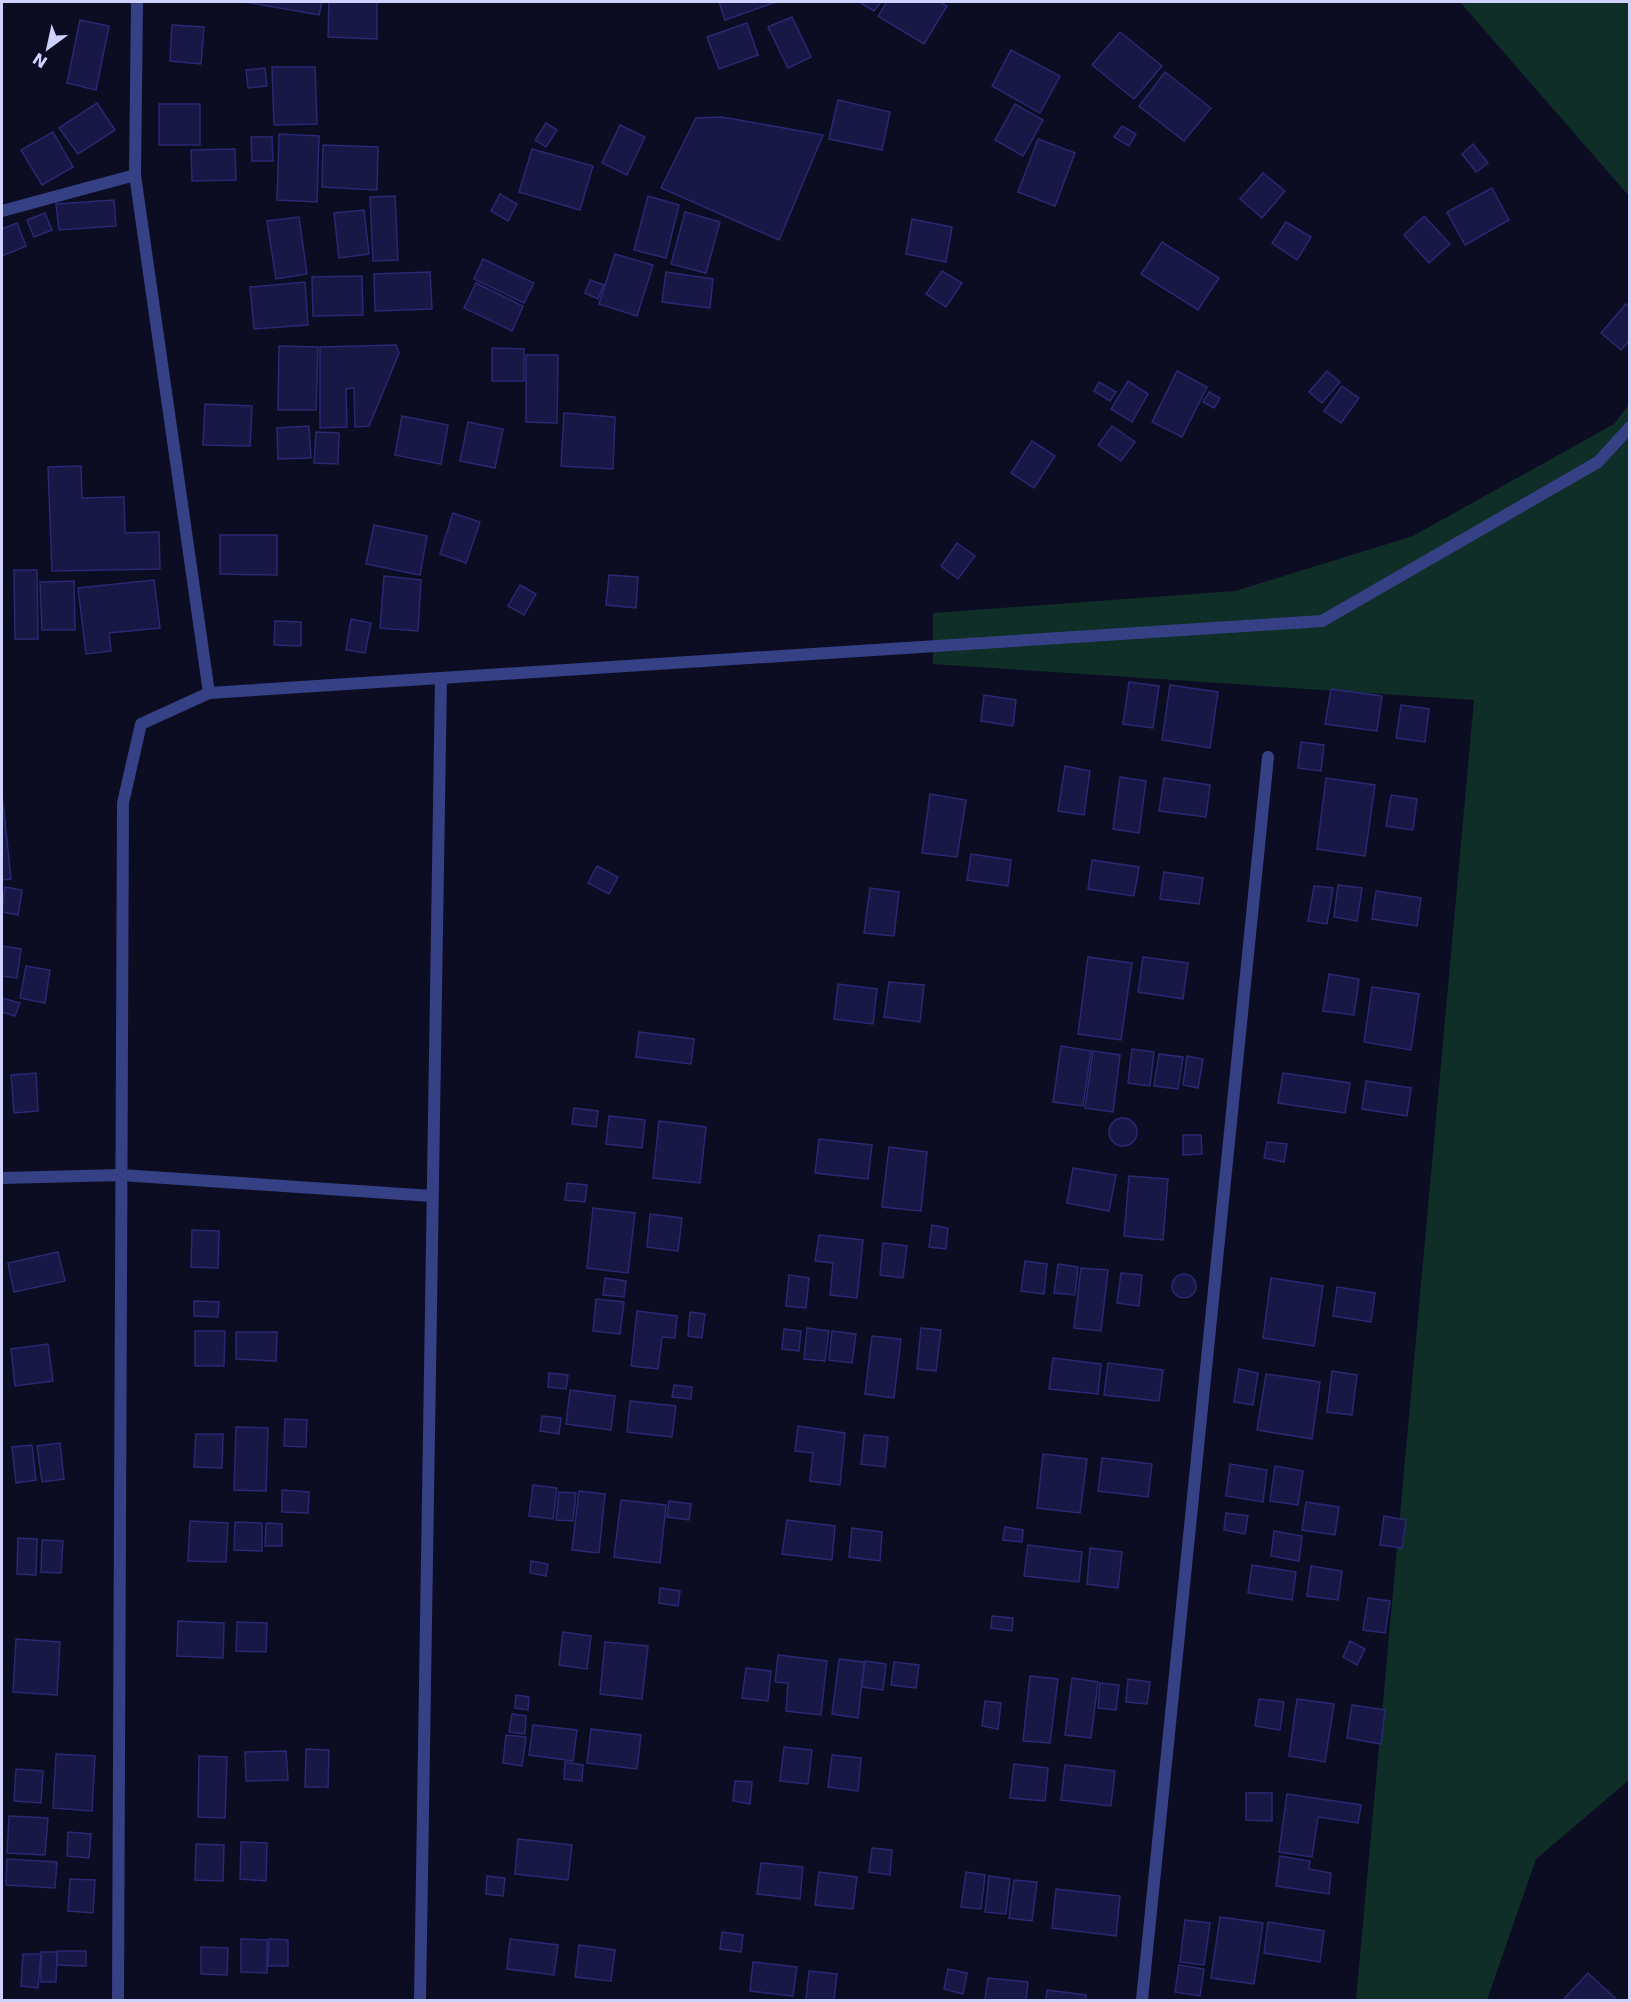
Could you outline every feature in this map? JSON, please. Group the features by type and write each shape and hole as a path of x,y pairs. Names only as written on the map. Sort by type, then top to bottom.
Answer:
{"street":[{"path":"137,2 135,175 209,693"},
{"path":"2,211 135,175"},
{"path":"118,2001 123,803 141,724 209,693 1322,621 1598,462 1629,427"},
{"path":"420,2001 441,678"},
{"path":"1142,2001 1268,757"},
{"path":"2,1178 121,1175 432,1197"}],"green space":[{"path":"1460,2 1629,2 1629,196"},
{"path":"1629,404 1629,1780 1536,1859 1487,2000 1356,2000 1474,700 933,664 933,613 1235,591 1413,536 1614,424"}],"building":[{"path":"245,2 322,2 319,15"},
{"path":"329,2 377,2 377,39 328,37"},
{"path":"719,2 776,2 725,20"},
{"path":"859,2 881,2 874,11"},
{"path":"887,2 940,2 947,6 924,44 878,16"},
{"path":"792,17 811,57 788,68 768,27"},
{"path":"80,20 109,26 96,90 67,83"},
{"path":"747,23 758,55 719,69 707,37"},
{"path":"172,25 204,27 201,64 170,61"},
{"path":"1120,32 1162,66 1134,99 1092,65"},
{"path":"1011,50 1060,76 1040,113 992,86"},
{"path":"272,67 315,67 317,124 274,125"},
{"path":"265,68 267,86 248,88 246,70"},
{"path":"1165,72 1211,108 1184,141 1139,106"},
{"path":"838,100 890,112 882,150 829,139"},
{"path":"97,103 115,130 78,154 59,128"},
{"path":"159,104 200,104 200,145 159,145"},
{"path":"1015,104 1043,120 1023,156 995,140"},
{"path":"722,117 823,135 779,240 661,188 696,118"},
{"path":"546,123 557,130 546,147 535,140"},
{"path":"620,125 645,137 627,175 602,163"},
{"path":"1122,126 1136,134 1129,146 1114,137"},
{"path":"53,132 73,167 42,185 21,150"},
{"path":"279,134 319,136 317,202 277,200"},
{"path":"251,137 272,137 273,161 252,161"},
{"path":"1038,139 1075,153 1055,206 1018,192"},
{"path":"1473,144 1488,163 1476,172 1462,154"},
{"path":"323,145 378,147 377,190 322,187"},
{"path":"235,149 236,180 192,181 191,150"},
{"path":"532,149 593,166 580,210 519,192"},
{"path":"1263,173 1285,191 1262,218 1240,199"},
{"path":"1492,188 1509,220 1465,245 1447,212"},
{"path":"500,194 517,204 508,221 491,211"},
{"path":"395,196 398,260 373,261 370,197"},
{"path":"648,196 679,205 666,258 634,250"},
{"path":"114,200 116,226 59,230 56,204"},
{"path":"364,210 369,254 339,258 334,213"},
{"path":"685,212 720,222 706,273 671,264"},
{"path":"45,213 52,230 34,237 27,220"},
{"path":"1424,216 1450,244 1429,263 1404,235"},
{"path":"299,217 307,274 276,279 267,221"},
{"path":"912,219 952,227 946,262 906,254"},
{"path":"1286,222 1311,237 1297,260 1272,243"},
{"path":"17,223 26,246 2,256 2,229"},
{"path":"1162,242 1219,278 1198,310 1141,274"},
{"path":"615,254 653,265 637,316 599,304"},
{"path":"483,259 534,283 524,303 474,279"},
{"path":"942,271 962,283 946,307 926,294"},
{"path":"430,272 432,309 375,311 374,274"},
{"path":"666,272 713,279 710,308 662,302"},
{"path":"362,276 363,315 313,316 312,277"},
{"path":"590,280 604,285 598,299 585,293"},
{"path":"305,282 308,325 254,329 250,287"},
{"path":"476,283 523,306 512,331 464,308"},
{"path":"1626,304 1630,306 1630,340 1621,350 1601,333"},
{"path":"396,345 399,353 369,426 355,427 354,388 346,389 347,427 320,428 320,347"},
{"path":"279,346 318,347 316,410 278,410"},
{"path":"492,348 524,349 524,381 492,381"},
{"path":"526,355 558,355 557,423 526,422"},
{"path":"1177,371 1207,387 1182,437 1152,422"},
{"path":"1327,371 1340,382 1322,403 1309,392"},
{"path":"1128,381 1148,394 1132,422 1111,409"},
{"path":"1099,382 1116,392 1110,401 1094,391"},
{"path":"1342,386 1359,398 1341,423 1324,411"},
{"path":"1209,392 1220,398 1214,408 1203,402"},
{"path":"205,404 252,406 250,446 203,445"},
{"path":"564,413 615,417 613,469 561,466"},
{"path":"402,416 448,425 441,464 395,455"},
{"path":"468,422 503,429 495,468 460,461"},
{"path":"309,426 311,458 278,459 277,428"},
{"path":"1112,426 1135,442 1121,461 1098,445"},
{"path":"316,432 339,433 338,464 314,463"},
{"path":"1032,441 1055,456 1034,488 1011,473"},
{"path":"81,466 82,498 124,497 125,533 159,532 160,569 52,571 48,467"},
{"path":"453,513 480,522 466,563 440,554"},
{"path":"374,525 427,536 420,575 366,564"},
{"path":"220,535 277,535 277,575 220,574"},
{"path":"957,543 975,556 958,579 941,566"},
{"path":"14,570 37,570 38,639 15,639"},
{"path":"609,575 638,577 636,608 606,605"},
{"path":"384,576 421,580 418,631 380,628"},
{"path":"154,580 160,628 109,633 111,651 86,654 78,588"},
{"path":"74,581 75,630 42,630 40,582"},
{"path":"520,585 536,594 524,615 508,606"},
{"path":"351,619 371,623 365,653 346,650"},
{"path":"275,621 301,622 301,646 274,645"},
{"path":"1129,682 1159,686 1153,728 1123,724"},
{"path":"1170,685 1218,692 1210,748 1162,740"},
{"path":"1331,689 1382,696 1377,731 1325,724"},
{"path":"984,695 1016,700 1013,726 981,721"},
{"path":"1401,705 1429,709 1425,742 1396,738"},
{"path":"1301,742 1324,745 1321,771 1298,768"},
{"path":"1065,766 1090,771 1084,815 1058,811"},
{"path":"1120,777 1146,781 1139,833 1113,829"},
{"path":"1164,778 1210,785 1206,817 1159,811"},
{"path":"1326,778 1375,785 1365,856 1317,849"},
{"path":"2,793 11,879 2,880"},
{"path":"930,794 966,800 957,857 922,853"},
{"path":"1391,795 1417,799 1413,830 1386,826"},
{"path":"971,854 1011,860 1008,886 967,880"},
{"path":"1092,860 1139,867 1134,896 1088,889"},
{"path":"597,866 618,877 609,894 588,883"},
{"path":"1164,872 1203,878 1199,904 1160,899"},
{"path":"1338,885 1362,888 1357,921 1334,917"},
{"path":"1314,886 1333,888 1327,924 1308,921"},
{"path":"5,887 22,890 18,915 2,912"},
{"path":"870,888 899,892 894,936 864,933"},
{"path":"1376,891 1421,898 1417,926 1372,919"},
{"path":"2,946 21,949 17,978 2,976"},
{"path":"1088,957 1132,963 1121,1040 1078,1034"},
{"path":"1143,957 1188,963 1183,999 1138,992"},
{"path":"26,966 50,970 45,1003 20,998"},
{"path":"1329,974 1359,979 1354,1015 1323,1011"},
{"path":"889,982 924,985 920,1022 884,1017"},
{"path":"838,984 877,989 873,1024 834,1019"},
{"path":"1372,987 1419,994 1411,1050 1364,1042"},
{"path":"2,998 20,1003 15,1016 2,1012"},
{"path":"639,1032 694,1039 691,1064 636,1057"},
{"path":"1061,1046 1091,1051 1083,1106 1053,1102"},
{"path":"1132,1049 1154,1052 1150,1086 1128,1083"},
{"path":"1093,1051 1120,1055 1113,1112 1085,1108"},
{"path":"1159,1054 1183,1057 1178,1089 1154,1086"},
{"path":"1187,1056 1203,1059 1198,1088 1183,1085"},
{"path":"36,1073 38,1111 14,1113 11,1075"},
{"path":"1283,1073 1350,1083 1345,1113 1278,1103"},
{"path":"1366,1081 1411,1088 1407,1116 1362,1109"},
{"path":"574,1108 598,1111 596,1127 572,1124"},
{"path":"609,1116 645,1120 642,1148 606,1144"},
{"path":"1123,1118 1133,1122 1137,1132 1133,1142 1123,1146 1113,1142 1109,1132 1113,1122"},
{"path":"659,1121 706,1127 700,1183 653,1178"},
{"path":"1183,1135 1201,1135 1202,1154 1183,1155"},
{"path":"819,1139 872,1145 868,1179 815,1173"},
{"path":"1267,1142 1287,1144 1284,1162 1264,1158"},
{"path":"889,1147 927,1152 921,1211 882,1207"},
{"path":"1073,1168 1116,1175 1109,1211 1067,1203"},
{"path":"1129,1176 1168,1179 1163,1240 1124,1236"},
{"path":"567,1183 587,1185 585,1202 565,1200"},
{"path":"593,1208 635,1213 628,1273 587,1268"},
{"path":"650,1214 682,1218 678,1251 647,1247"},
{"path":"932,1225 948,1228 946,1249 929,1247"},
{"path":"192,1230 219,1231 218,1268 191,1267"},
{"path":"819,1235 863,1240 857,1298 830,1295 833,1263 815,1261"},
{"path":"883,1243 907,1246 903,1278 880,1275"},
{"path":"58,1252 65,1281 14,1292 8,1263"},
{"path":"1025,1261 1047,1264 1044,1294 1021,1291"},
{"path":"1058,1264 1078,1267 1075,1295 1054,1293"},
{"path":"1081,1268 1108,1270 1101,1331 1074,1328"},
{"path":"1121,1273 1142,1275 1139,1306 1117,1303"},
{"path":"1184,1274 1189,1275 1195,1281 1195,1291 1189,1297 1184,1298 1179,1297 1173,1291 1172,1286 1173,1281 1179,1275"},
{"path":"789,1275 809,1278 806,1308 786,1306"},
{"path":"605,1278 626,1281 624,1297 603,1295"},
{"path":"1271,1278 1323,1286 1314,1346 1263,1338"},
{"path":"1337,1287 1375,1293 1371,1322 1333,1316"},
{"path":"596,1299 624,1302 620,1334 593,1331"},
{"path":"194,1301 219,1302 218,1317 194,1316"},
{"path":"637,1311 677,1316 675,1338 662,1337 658,1369 631,1366"},
{"path":"690,1312 705,1314 702,1338 688,1336"},
{"path":"807,1328 829,1331 825,1361 804,1359"},
{"path":"921,1328 941,1330 936,1371 917,1369"},
{"path":"784,1329 801,1331 799,1351 782,1349"},
{"path":"195,1331 225,1331 224,1366 195,1366"},
{"path":"832,1331 856,1334 852,1363 829,1360"},
{"path":"236,1332 277,1332 276,1361 236,1359"},
{"path":"872,1336 901,1339 894,1398 865,1394"},
{"path":"48,1344 53,1381 15,1386 11,1349"},
{"path":"1053,1358 1101,1364 1098,1394 1049,1389"},
{"path":"1108,1363 1163,1370 1159,1401 1104,1395"},
{"path":"1239,1369 1258,1373 1253,1405 1234,1402"},
{"path":"1332,1371 1357,1375 1352,1415 1327,1412"},
{"path":"549,1373 568,1375 566,1389 548,1387"},
{"path":"1266,1374 1320,1382 1312,1439 1257,1430"},
{"path":"674,1385 692,1387 691,1399 672,1397"},
{"path":"570,1390 615,1396 611,1430 566,1424"},
{"path":"630,1401 676,1406 672,1437 627,1432"},
{"path":"542,1416 561,1418 559,1434 540,1431"},
{"path":"285,1419 307,1420 306,1447 284,1446"},
{"path":"798,1426 845,1433 840,1485 810,1481 813,1453 795,1451"},
{"path":"236,1427 268,1428 266,1491 234,1490"},
{"path":"196,1434 223,1434 222,1468 194,1467"},
{"path":"864,1435 888,1437 885,1467 861,1464"},
{"path":"60,1443 64,1479 42,1482 37,1446"},
{"path":"32,1445 36,1480 16,1483 12,1447"},
{"path":"1043,1454 1087,1459 1080,1513 1037,1508"},
{"path":"1102,1458 1152,1464 1148,1497 1098,1491"},
{"path":"1230,1464 1267,1470 1263,1502 1226,1496"},
{"path":"1275,1466 1303,1471 1298,1505 1270,1501"},
{"path":"533,1485 557,1488 553,1519 529,1516"},
{"path":"282,1490 309,1492 308,1513 282,1512"},
{"path":"579,1491 605,1494 599,1553 572,1550"},
{"path":"559,1492 576,1493 573,1521 556,1520"},
{"path":"621,1500 666,1505 660,1563 614,1557"},
{"path":"669,1501 691,1504 689,1520 667,1517"},
{"path":"1306,1502 1339,1507 1335,1535 1302,1530"},
{"path":"1226,1513 1248,1516 1245,1534 1224,1530"},
{"path":"1384,1516 1406,1520 1402,1548 1380,1545"},
{"path":"787,1520 835,1526 832,1560 782,1554"},
{"path":"190,1521 228,1523 226,1562 188,1561"},
{"path":"235,1522 262,1523 262,1551 234,1550"},
{"path":"266,1523 282,1524 282,1546 265,1546"},
{"path":"1005,1527 1023,1530 1022,1542 1003,1540"},
{"path":"852,1528 882,1532 880,1561 849,1557"},
{"path":"1274,1531 1302,1536 1299,1561 1271,1556"},
{"path":"18,1538 37,1539 36,1575 17,1574"},
{"path":"42,1540 63,1541 61,1573 41,1572"},
{"path":"1028,1545 1082,1552 1079,1582 1024,1576"},
{"path":"1090,1548 1122,1552 1118,1588 1087,1584"},
{"path":"531,1561 548,1564 546,1576 530,1573"},
{"path":"1252,1565 1296,1572 1292,1600 1248,1593"},
{"path":"1311,1566 1342,1571 1338,1600 1307,1596"},
{"path":"660,1588 680,1591 678,1606 659,1603"},
{"path":"1368,1598 1390,1601 1385,1633 1363,1630"},
{"path":"992,1616 1013,1618 1012,1631 991,1628"},
{"path":"178,1621 224,1623 223,1658 177,1656"},
{"path":"237,1622 267,1623 266,1652 236,1651"},
{"path":"563,1632 591,1636 587,1669 559,1665"},
{"path":"16,1639 60,1642 57,1695 13,1692"},
{"path":"1350,1641 1365,1649 1357,1665 1343,1657"},
{"path":"605,1642 648,1646 642,1699 600,1694"},
{"path":"778,1655 827,1661 821,1715 786,1711 788,1683 775,1682"},
{"path":"839,1659 864,1662 858,1718 832,1714"},
{"path":"865,1661 886,1664 883,1690 862,1687"},
{"path":"894,1662 919,1665 916,1688 891,1685"},
{"path":"746,1668 771,1671 768,1701 742,1698"},
{"path":"1030,1676 1058,1679 1050,1743 1023,1741"},
{"path":"1072,1678 1098,1682 1091,1738 1065,1735"},
{"path":"1128,1679 1150,1682 1147,1704 1126,1702"},
{"path":"1100,1683 1119,1685 1116,1710 1098,1708"},
{"path":"516,1695 529,1697 528,1710 515,1708"},
{"path":"1259,1699 1284,1702 1280,1730 1255,1726"},
{"path":"1297,1699 1334,1704 1325,1762 1289,1756"},
{"path":"985,1701 1001,1703 998,1729 982,1726"},
{"path":"1352,1705 1385,1710 1381,1744 1347,1738"},
{"path":"512,1714 526,1716 525,1734 509,1732"},
{"path":"533,1725 577,1730 573,1761 529,1755"},
{"path":"591,1729 641,1735 637,1769 587,1763"},
{"path":"506,1735 526,1737 522,1766 503,1763"},
{"path":"784,1747 812,1750 808,1784 780,1781"},
{"path":"306,1749 329,1750 328,1787 305,1787"},
{"path":"286,1751 288,1780 246,1781 245,1752"},
{"path":"56,1754 95,1756 92,1811 53,1808"},
{"path":"832,1755 861,1758 858,1791 828,1787"},
{"path":"199,1756 227,1757 225,1818 198,1817"},
{"path":"565,1762 583,1765 582,1781 564,1779"},
{"path":"1014,1764 1048,1768 1045,1801 1010,1798"},
{"path":"1065,1765 1115,1771 1111,1806 1061,1800"},
{"path":"16,1769 43,1771 41,1803 14,1801"},
{"path":"735,1781 752,1782 750,1804 733,1801"},
{"path":"1246,1793 1272,1793 1272,1821 1246,1820"},
{"path":"1287,1794 1361,1805 1358,1823 1318,1817 1312,1857 1279,1852"},
{"path":"9,1816 48,1818 45,1855 7,1853"},
{"path":"68,1832 91,1834 89,1858 67,1856"},
{"path":"518,1839 572,1845 568,1880 515,1874"},
{"path":"241,1842 267,1843 266,1881 240,1879"},
{"path":"196,1844 224,1845 223,1881 195,1880"},
{"path":"872,1848 892,1850 890,1875 869,1872"},
{"path":"1280,1856 1310,1861 1309,1869 1331,1873 1329,1894 1276,1886"},
{"path":"7,1859 57,1862 55,1888 6,1885"},
{"path":"761,1863 803,1867 800,1899 757,1894"},
{"path":"819,1872 857,1877 853,1909 815,1905"},
{"path":"966,1872 985,1875 981,1909 961,1907"},
{"path":"487,1876 505,1878 503,1896 486,1894"},
{"path":"989,1876 1010,1879 1006,1914 985,1912"},
{"path":"70,1879 95,1880 93,1913 68,1911"},
{"path":"1014,1880 1037,1882 1032,1921 1009,1918"},
{"path":"1056,1889 1120,1896 1116,1936 1052,1928"},
{"path":"1220,1917 1263,1923 1254,1984 1211,1978"},
{"path":"1185,1920 1210,1923 1204,1965 1180,1962"},
{"path":"1268,1922 1324,1931 1320,1962 1264,1953"},
{"path":"722,1932 743,1935 741,1952 720,1949"},
{"path":"241,1939 267,1940 267,1973 241,1972"},
{"path":"269,1939 288,1940 288,1966 268,1966"},
{"path":"510,1939 558,1945 554,1975 507,1969"},
{"path":"579,1945 615,1950 611,1981 575,1977"},
{"path":"201,1947 228,1948 227,1975 201,1974"},
{"path":"57,1951 86,1951 86,1966 57,1965"},
{"path":"41,1952 57,1952 56,1982 41,1982"},
{"path":"23,1954 41,1954 38,1988 21,1986"},
{"path":"753,1962 797,1967 793,1996 750,1991"},
{"path":"1179,1965 1204,1969 1200,1996 1175,1992"},
{"path":"948,1969 967,1973 963,1994 944,1989"},
{"path":"809,1971 837,1974 834,2000 806,2000"},
{"path":"1588,1973 1617,2000 1564,1999"},
{"path":"988,1978 1028,1982 1026,2000 985,2000"},
{"path":"1047,1990 1086,1995 1086,2000 1046,2000"}]}
